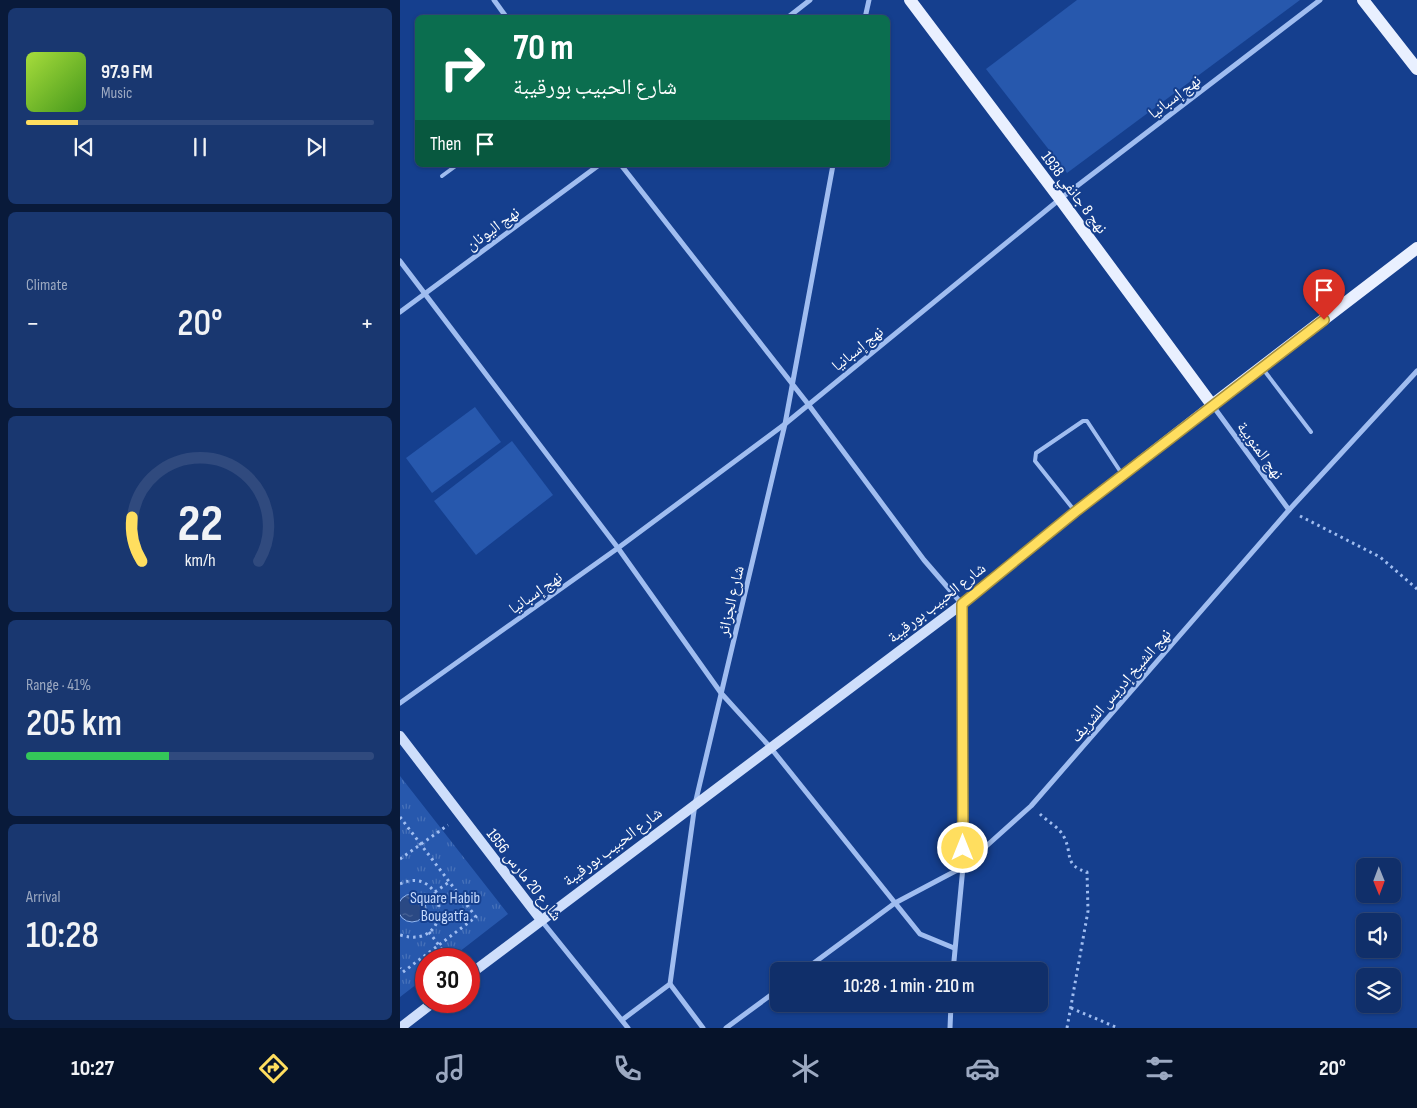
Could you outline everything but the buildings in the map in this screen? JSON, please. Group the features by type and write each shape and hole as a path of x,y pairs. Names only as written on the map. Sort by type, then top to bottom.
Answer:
{"main road":[{"name":"نهج 8 جانفي 1938","path":"910,0 1212,405"},
{"path":"1363,0 1417,69"},
{"name":"شارع الحبيب بورقيبة","path":"480,967 962,604 1075,512 1417,248"},
{"name":"شارع 20 مارس 1956","path":"400,736 541,920"},
{"path":"400,1028 419,1013"}],"street":[{"path":"494,0 506,15"},
{"path":"791,15 810,0"},
{"path":"866,15 869,0"},
{"name":"نهج إسبانيا","path":"400,703 618,548 785,424 1060,199 1320,0"},
{"name":"نهج اليونان","path":"400,312 596,167"},
{"path":"623,167 808,404 924,560 962,604 963,867 953,962"},
{"name":"شارع الجزائر","path":"670,984 695,804 785,424 791,383 833,167"},
{"path":"400,261 618,548 721,693 770,747 920,934 954,948"},
{"name":"نهج الشيخ إدريس الشريف","path":"815,962 895,903 963,867 1032,806 1289,510 1417,371"},
{"name":"نهج المنوبية","path":"1212,405 1289,510"},
{"name":"شارع 20 مارس 1956","path":"541,920 628,1028"},
{"path":"622,1020 670,984 703,1028"},
{"path":"726,1028 770,996"},
{"path":"950,1028 951,1012"}],"lane":[{"path":"442,176 454,167"},
{"path":"1262,368 1311,432"},
{"path":"1075,512 1035,460 1036,453 1083,421 1087,421 1123,476"}],"path":[{"path":"1289,510 1380,557 1417,590"},
{"path":"1032,806 1064,836 1072,865 1087,872 1088,911 1067,1028"},
{"path":"400,859 461,816"},
{"path":"400,817 476,917 403,972 400,968"},
{"path":"400,884 412,881 421,882 428,886 435,892 440,909 439,918 429,932 410,938 400,935"},
{"path":"435,892 449,882"},
{"path":"429,932 441,948"},
{"path":"1072,1008 1118,1028"}],"green space":[{"path":"1077,0 1300,0 1067,173 986,69"},
{"path":"475,407 501,442 432,493 406,458"},
{"path":"512,441 553,495 476,555 434,501"},
{"name":"Square Habib Bougatfa","path":"400,776 508,914 464,948 415,948 415,985 400,997"}],"water":[{"path":"407,895 417,895 425,903 425,913 417,921 407,921 400,915 400,901"}],"route":[{"path":"963,848 962,604 1075,512 1324,320"}]}
